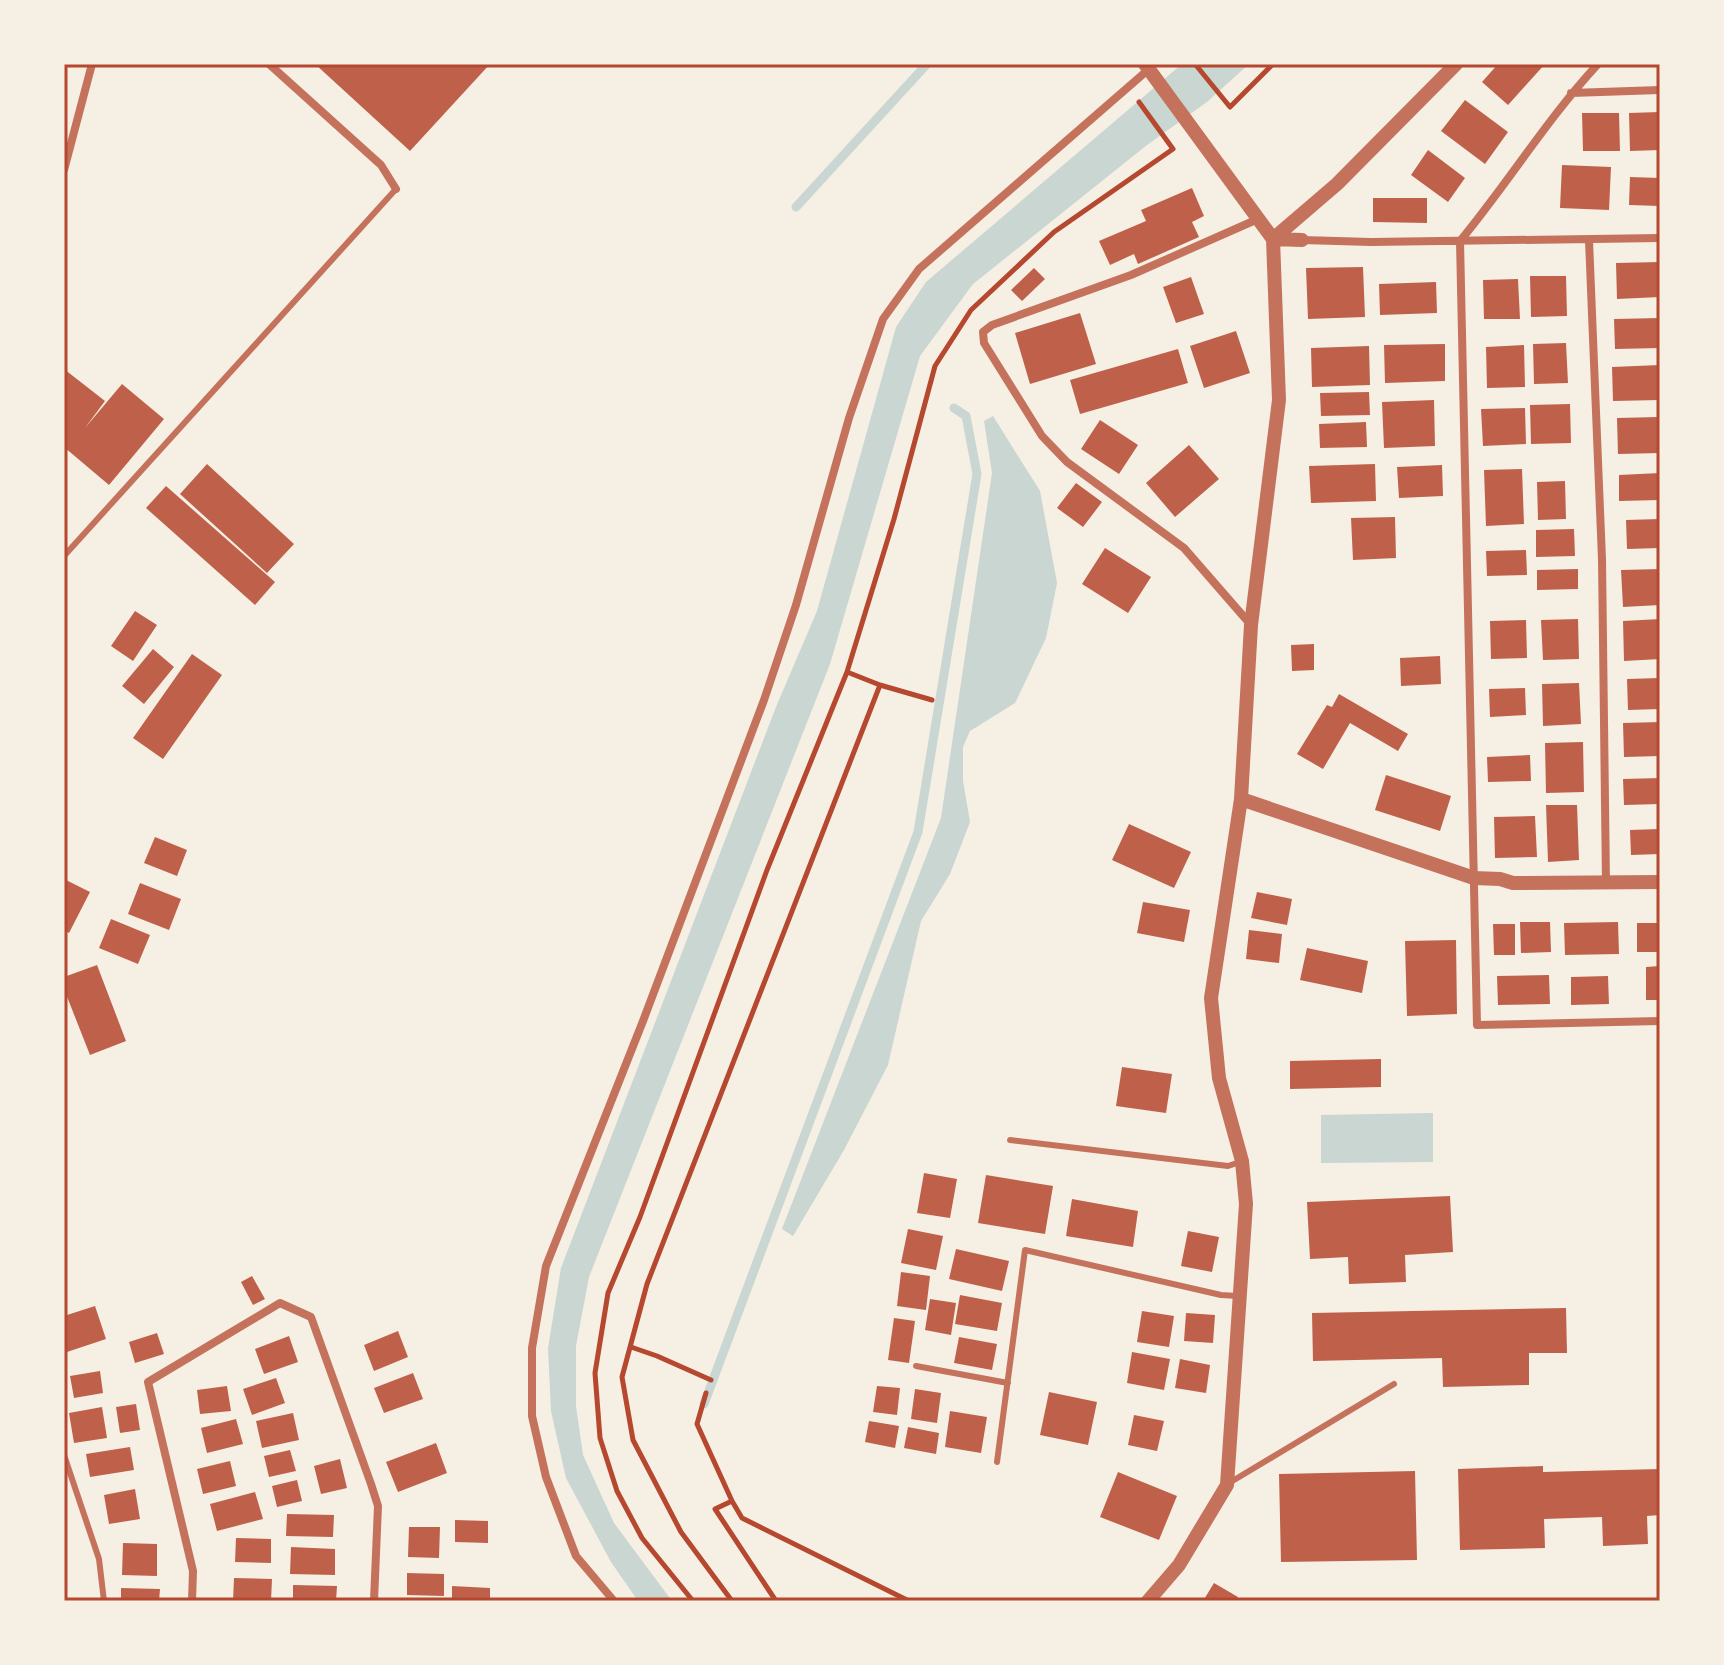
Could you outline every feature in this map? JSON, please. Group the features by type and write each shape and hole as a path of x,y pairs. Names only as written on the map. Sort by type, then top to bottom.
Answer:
{"street":[{"path":"64,170 92,64"},
{"path":"269,64 381,165 396,189"},
{"path":"1273,239 1337,184 1456,64"},
{"path":"1598,64 1571,93 1460,241 1477,1025 1660,1021"},
{"path":"614,1601 576,1556 546,1477 532,1416 532,1348 546,1266 643,1021 764,700 796,605 849,418 883,319 919,269 1147,66 1273,239 1279,400 1251,625 1241,799 1211,998 1219,1078 1242,1161 1246,1204 1227,1485 1179,1565 1148,1601"},
{"path":"1571,93 1660,90"},
{"path":"1251,625 1184,548 1067,462 1042,436 984,343 983,332 992,325 1131,275 1259,219"},
{"path":"1273,239 1460,241 1660,238"},
{"path":"1589,240 1602,559 1606,883"},
{"path":"1241,799 1474,878 1513,883 1660,882"},
{"path":"192,1601 193,1571 148,1382 280,1303 311,1317 378,1506 374,1601"}],"lane":[{"path":"64,556 396,189"},
{"path":"1010,1140 1228,1166 1242,1161"},
{"path":"997,1462 1025,1250 1221,1295 1241,1296"},
{"path":"916,1366 1008,1383"},
{"path":"1227,1485 1394,1384"},
{"path":"64,1455 99,1559 104,1601"}],"path":[{"path":"1195,64 1230,107 1273,64"},
{"path":"693,1601 642,1538 617,1491 600,1438 595,1373 608,1293 640,1217 767,870 847,672 894,519 935,366 971,310 1054,232 1173,149 1136,98"},
{"path":"847,672 932,700"},
{"path":"732,1601 681,1532 633,1440 622,1377 647,1284 880,685"},
{"path":"631,1347 711,1380"},
{"path":"706,1393 697,1424 742,1518 909,1601"},
{"path":"732,1501 715,1509 776,1601"}],"shaded area":[{"path":"1182,64 1249,64 1207,102 1147,145 973,284 920,356 830,664 589,1277 576,1346 576,1406 583,1455 614,1523 672,1601 638,1601 611,1562 566,1478 551,1411 548,1348 561,1268 776,707 817,611 896,327 926,282"},
{"path":"993,416 1040,491 1057,583 1046,638 1015,703 970,731 963,747 963,781 970,822 950,874 921,921 888,1065 844,1150 793,1236 782,1229 941,818 992,473 984,421"},
{"path":"1433,1113 1433,1162 1321,1163 1321,1115"}],"building":[{"path":"315,64 490,64 410,151"},
{"path":"1498,64 1545,64 1508,105 1482,82"},
{"path":"1465,100 1508,132 1485,164 1441,131"},
{"path":"1660,112 1660,150 1630,151 1629,113"},
{"path":"1582,113 1619,113 1620,151 1583,151"},
{"path":"1428,150 1465,178 1448,202 1411,175"},
{"path":"1562,165 1611,167 1609,210 1560,208"},
{"path":"1630,177 1660,178 1660,206 1629,205"},
{"path":"1192,188 1204,216 1192,222 1199,237 1138,264 1134,254 1110,265 1099,241 1146,221 1141,210"},
{"path":"1373,198 1427,198 1427,223 1373,222"},
{"path":"1660,262 1660,297 1617,299 1616,263"},
{"path":"1363,267 1365,317 1308,319 1306,268"},
{"path":"1034,268 1045,279 1022,301 1011,290"},
{"path":"1530,276 1566,276 1567,316 1531,317"},
{"path":"1191,277 1204,314 1176,323 1163,287"},
{"path":"1518,279 1520,319 1484,319 1483,280"},
{"path":"1436,282 1437,313 1380,315 1379,284"},
{"path":"1080,313 1096,364 1030,384 1015,333"},
{"path":"1660,318 1660,348 1615,349 1614,319"},
{"path":"1236,331 1250,373 1204,388 1190,346"},
{"path":"1566,343 1568,383 1534,384 1533,344"},
{"path":"1445,344 1445,381 1385,383 1384,345"},
{"path":"1524,345 1525,387 1487,388 1486,347"},
{"path":"1369,346 1370,385 1312,387 1311,348"},
{"path":"1178,349 1188,383 1080,414 1070,380"},
{"path":"1660,365 1660,400 1613,401 1612,367"},
{"path":"64,369 105,401 85,428 122,384 164,419 109,485 64,447"},
{"path":"1369,392 1370,415 1321,416 1320,393"},
{"path":"1434,400 1435,446 1384,448 1382,402"},
{"path":"1570,404 1571,443 1531,444 1530,405"},
{"path":"1525,408 1526,444 1483,446 1481,409"},
{"path":"1658,417 1660,453 1618,454 1617,418"},
{"path":"1100,420 1138,445 1119,474 1081,449"},
{"path":"1366,422 1367,447 1320,448 1319,424"},
{"path":"1189,445 1219,479 1175,517 1146,483"},
{"path":"207,464 294,544 267,573 180,494"},
{"path":"1375,464 1376,501 1311,503 1309,466"},
{"path":"1442,465 1443,496 1399,498 1397,467"},
{"path":"1522,469 1524,524 1486,526 1484,470"},
{"path":"1660,473 1660,500 1619,501 1619,475"},
{"path":"1565,481 1566,519 1538,520 1537,482"},
{"path":"1076,483 1102,502 1083,527 1057,508"},
{"path":"166,486 275,582 255,605 146,508"},
{"path":"1395,517 1396,558 1353,560 1351,518"},
{"path":"1660,519 1660,548 1627,549 1626,520"},
{"path":"1574,529 1575,556 1536,557 1536,530"},
{"path":"1105,548 1151,577 1128,613 1082,584"},
{"path":"1526,550 1527,575 1487,576 1486,551"},
{"path":"1578,569 1578,589 1537,590 1537,570"},
{"path":"1660,569 1660,605 1623,607 1621,570"},
{"path":"135,611 157,625 133,661 111,646"},
{"path":"1578,619 1579,659 1543,660 1541,620"},
{"path":"1660,619 1660,659 1624,661 1623,621"},
{"path":"1526,620 1527,658 1491,659 1490,621"},
{"path":"1314,644 1314,670 1292,671 1291,645"},
{"path":"153,649 174,667 144,704 122,686"},
{"path":"192,654 222,675 163,759 133,738"},
{"path":"1440,656 1441,684 1401,686 1400,658"},
{"path":"1660,678 1660,709 1628,710 1627,679"},
{"path":"1579,683 1581,724 1543,726 1542,684"},
{"path":"1525,688 1526,715 1490,717 1489,689"},
{"path":"1339,694 1408,734 1398,751 1350,723 1323,769 1297,754 1327,705 1332,707"},
{"path":"1660,722 1660,756 1624,757 1623,723"},
{"path":"1583,742 1584,792 1546,793 1545,743"},
{"path":"1530,755 1531,781 1488,782 1487,757"},
{"path":"1386,775 1451,796 1440,831 1375,810"},
{"path":"1660,778 1660,804 1624,805 1623,779"},
{"path":"1546,805 1577,805 1579,860 1548,862"},
{"path":"1535,816 1537,857 1495,858 1494,817"},
{"path":"1129,824 1191,852 1174,888 1112,860"},
{"path":"1660,829 1660,854 1631,855 1630,830"},
{"path":"155,837 187,850 177,876 144,863"},
{"path":"64,879 90,892 69,933 64,930"},
{"path":"140,883 181,899 169,930 128,914"},
{"path":"1257,892 1292,899 1287,925 1251,918"},
{"path":"1143,902 1190,910 1184,942 1137,933"},
{"path":"111,919 150,935 138,964 99,948"},
{"path":"1520,922 1550,922 1551,952 1521,953"},
{"path":"1618,922 1619,954 1565,955 1564,923"},
{"path":"1637,923 1660,923 1660,952 1637,952"},
{"path":"1493,924 1515,924 1515,955 1494,955"},
{"path":"1249,930 1282,934 1279,963 1246,959"},
{"path":"1456,940 1457,1014 1407,1016 1405,941"},
{"path":"1307,948 1368,961 1362,993 1300,980"},
{"path":"97,965 126,1041 90,1055 64,989 64,977"},
{"path":"1660,966 1660,1000 1646,1000 1646,967"},
{"path":"1549,975 1550,1004 1498,1005 1497,976"},
{"path":"1608,976 1609,1004 1571,1005 1571,977"},
{"path":"1381,1059 1381,1087 1290,1089 1290,1061"},
{"path":"1122,1067 1172,1074 1166,1113 1116,1106"},
{"path":"924,1173 957,1179 950,1218 917,1213"},
{"path":"986,1175 1053,1186 1045,1234 978,1223"},
{"path":"1450,1196 1453,1252 1405,1255 1406,1282 1349,1284 1348,1257 1310,1259 1307,1202"},
{"path":"1072,1199 1138,1211 1133,1247 1066,1236"},
{"path":"908,1229 943,1236 936,1270 901,1263"},
{"path":"1188,1231 1219,1237 1212,1272 1181,1266"},
{"path":"956,1249 1009,1261 1002,1291 949,1279"},
{"path":"901,1272 930,1276 926,1310 897,1306"},
{"path":"252,1276 265,1299 253,1305 241,1282"},
{"path":"960,1295 1002,1303 997,1331 955,1324"},
{"path":"930,1299 956,1303 951,1335 925,1330"},
{"path":"95,1306 106,1339 67,1352 64,1316"},
{"path":"1566,1308 1567,1353 1529,1353 1529,1385 1443,1387 1442,1358 1313,1361 1312,1313"},
{"path":"1142,1311 1174,1316 1169,1347 1137,1342"},
{"path":"1186,1313 1215,1315 1213,1343 1184,1341"},
{"path":"894,1318 915,1321 909,1363 888,1360"},
{"path":"398,1331 408,1357 374,1371 364,1345"},
{"path":"157,1333 164,1354 135,1363 129,1342"},
{"path":"289,1336 298,1362 264,1374 255,1349"},
{"path":"959,1337 997,1344 992,1370 954,1363"},
{"path":"1132,1352 1170,1359 1164,1390 1127,1383"},
{"path":"1180,1359 1210,1365 1206,1393 1175,1388"},
{"path":"100,1371 103,1393 74,1398 70,1376"},
{"path":"413,1373 423,1399 384,1413 374,1388"},
{"path":"276,1378 285,1403 252,1415 243,1389"},
{"path":"227,1386 231,1411 200,1414 197,1390"},
{"path":"877,1386 900,1388 897,1415 873,1412"},
{"path":"915,1389 941,1393 937,1423 911,1419"},
{"path":"1049,1392 1097,1402 1088,1445 1040,1435"},
{"path":"136,1404 140,1430 120,1433 116,1407"},
{"path":"102,1407 107,1438 74,1443 69,1413"},
{"path":"950,1411 987,1417 981,1453 945,1447"},
{"path":"293,1413 299,1440 262,1448 256,1421"},
{"path":"1134,1415 1164,1421 1157,1451 1128,1445"},
{"path":"236,1419 243,1444 207,1453 201,1428"},
{"path":"869,1421 899,1426 895,1448 865,1442"},
{"path":"908,1427 939,1433 936,1454 904,1448"},
{"path":"436,1443 447,1473 398,1492 386,1462"},
{"path":"130,1447 134,1470 90,1477 86,1454"},
{"path":"290,1450 296,1471 269,1477 264,1456"},
{"path":"340,1459 347,1488 321,1494 314,1466"},
{"path":"230,1461 236,1486 203,1494 197,1469"},
{"path":"1543,1466 1543,1472 1660,1469 1660,1515 1647,1516 1648,1544 1603,1546 1602,1517 1544,1519 1545,1548 1460,1550 1458,1469"},
{"path":"1415,1471 1417,1560 1281,1562 1279,1474"},
{"path":"1118,1472 1177,1496 1159,1540 1100,1517"},
{"path":"297,1480 302,1501 277,1507 272,1486"},
{"path":"135,1489 140,1519 109,1524 104,1495"},
{"path":"255,1492 263,1519 217,1531 210,1504"},
{"path":"287,1514 334,1515 333,1537 286,1536"},
{"path":"455,1520 488,1521 488,1543 455,1542"},
{"path":"409,1527 440,1527 439,1558 408,1557"},
{"path":"236,1538 271,1539 271,1563 235,1562"},
{"path":"123,1543 157,1544 157,1576 122,1575"},
{"path":"291,1547 335,1549 335,1575 290,1574"},
{"path":"407,1573 444,1574 444,1596 407,1595"},
{"path":"234,1578 272,1579 271,1601 233,1601"},
{"path":"1214,1583 1238,1597 1235,1601 1203,1601"},
{"path":"293,1585 337,1586 336,1601 293,1601"},
{"path":"452,1586 490,1588 490,1601 452,1601"},
{"path":"121,1588 160,1589 159,1601 121,1601"}],"waterway":[{"path":"796,207 927,64"},
{"path":"704,1404 918,832 977,474 966,416 954,408"}]}
